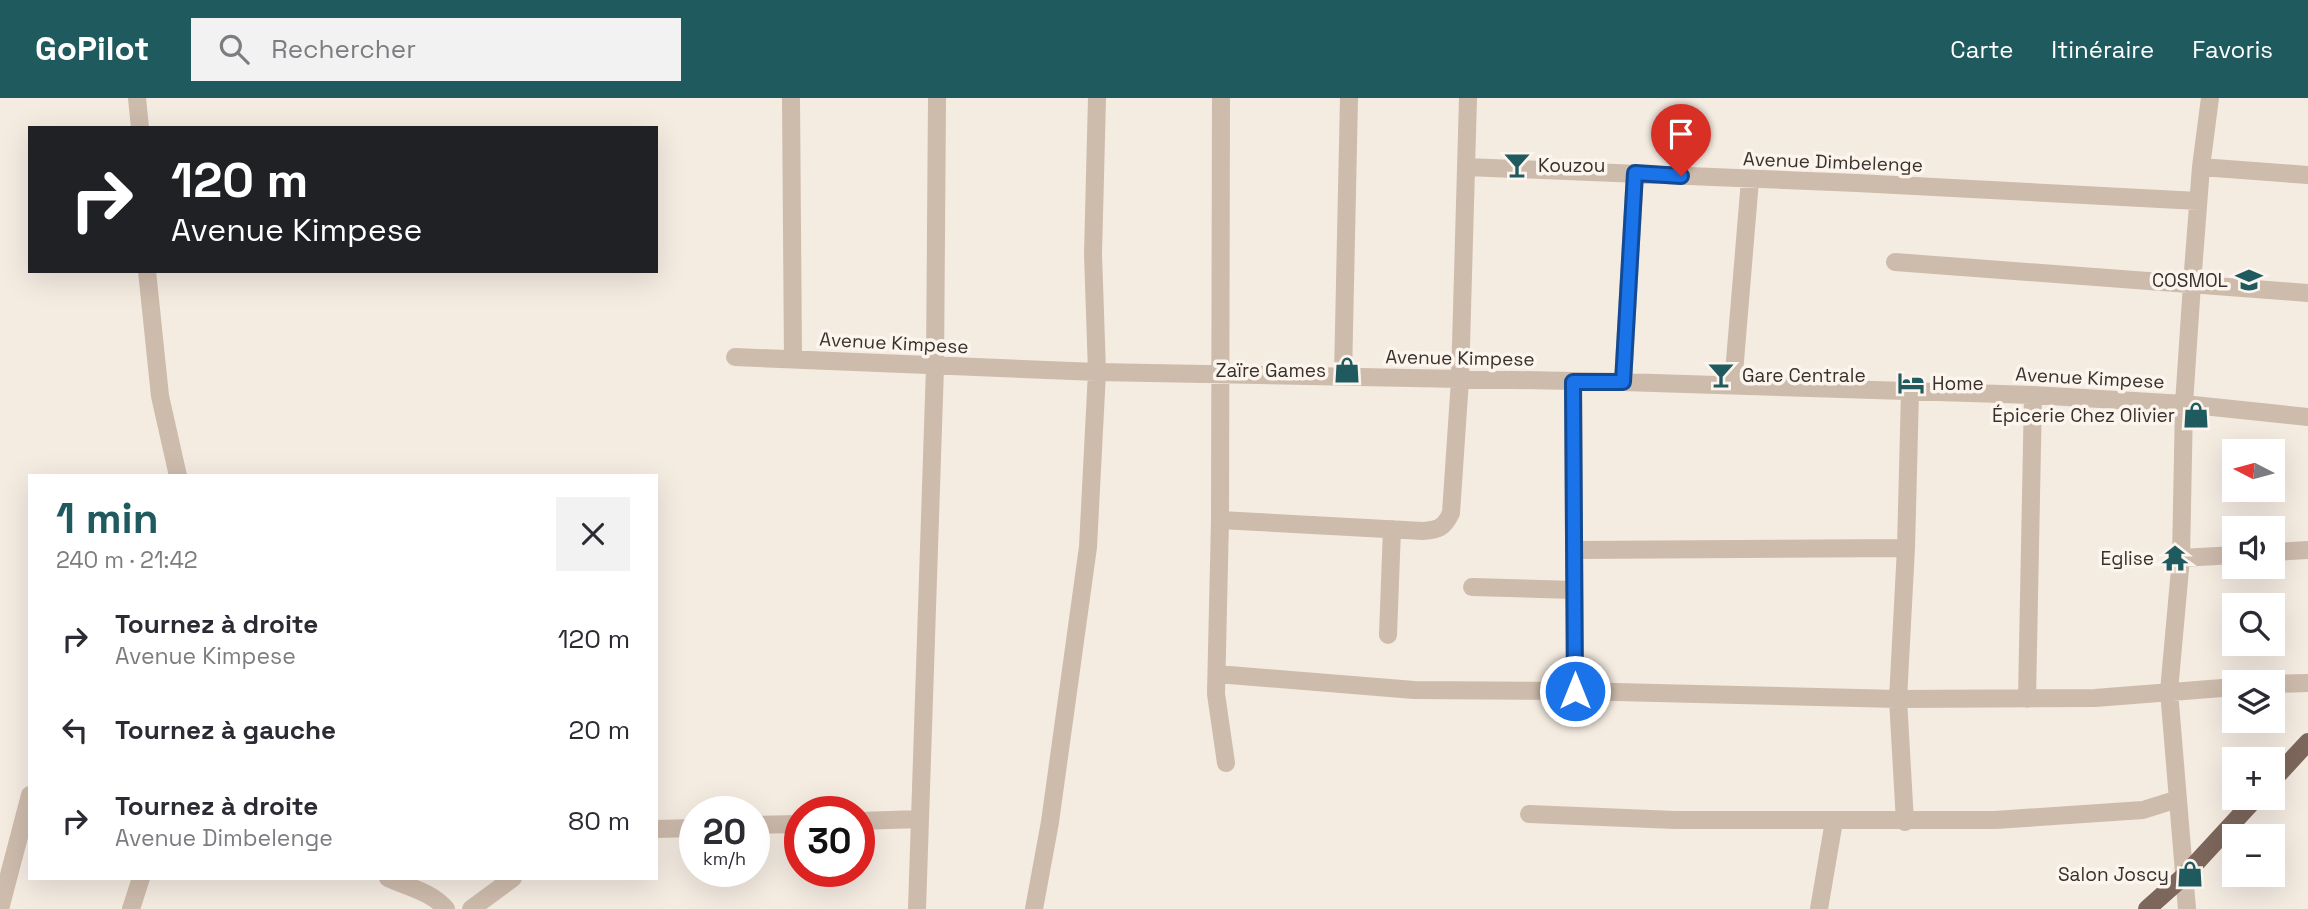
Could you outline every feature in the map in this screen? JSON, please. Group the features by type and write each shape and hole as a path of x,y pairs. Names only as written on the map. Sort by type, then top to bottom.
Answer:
{"main road":[{"path":"2285,767 2308,742"},
{"path":"2147,909 2185,876 2245,810"}],"street":[{"path":"137,98 140,126"},
{"path":"791,98 793,359"},
{"path":"917,909 935,367 937,98"},
{"path":"1034,909 1050,822 1088,547 1097,372 1093,254 1097,98"},
{"path":"1221,98 1220,520 1216,694 1226,763"},
{"path":"1343,376 1349,98"},
{"path":"1220,520 1437,530 1446,524 1451,513 1460,380 1468,98"},
{"path":"2187,909 2169,691 2181,558 2183,404 2201,167 2210,98"},
{"name":"Avenue Dimbelenge","path":"1467,167 1857,183 2198,201"},
{"path":"2201,167 2308,175"},
{"path":"1623,382 1635,173"},
{"path":"1732,385 1750,180"},
{"path":"1895,262 2308,293"},
{"path":"148,273 160,396 178,474"},
{"name":"Avenue Kimpese","path":"735,357 1097,372 1623,382 2033,395 2183,404 2308,417"},
{"path":"1573,382 1575,691"},
{"path":"1905,822 1898,699 1910,392"},
{"path":"2027,699 2033,395"},
{"path":"1388,635 1392,529"},
{"path":"1574,550 1906,548"},
{"path":"2285,551 2308,550"},
{"path":"2181,558 2222,556"},
{"path":"1472,587 1574,590"},
{"path":"1217,674 1414,690 1898,699 2095,698 2222,688"},
{"path":"2285,684 2308,683"},
{"path":"1529,814 1675,820 1995,820 2143,810 2178,799"},
{"path":"0,909 28,803"},
{"path":"875,820 920,819"},
{"path":"1819,909 1834,821"},
{"path":"658,829 679,828"},
{"path":"131,909 140,880"},
{"path":"393,880 428,894 446,909"},
{"path":"471,909 510,880"}],"place":[{"name":"Kouzou","path":"1517,165"},
{"name":"COSMOL","path":"2249,280"},
{"name":"Zaïre Games","path":"1347,370"},
{"name":"Gare Centrale","path":"1721,375"},
{"name":"Home","path":"1911,383"},
{"name":"Épicerie Chez Olivier","path":"2196,415"},
{"name":"Eglise","path":"2175,558"},
{"name":"Salon Joscy","path":"2190,874"}],"route":[{"path":"1575,691 1573,382 1623,382 1635,173 1681,176"}]}
